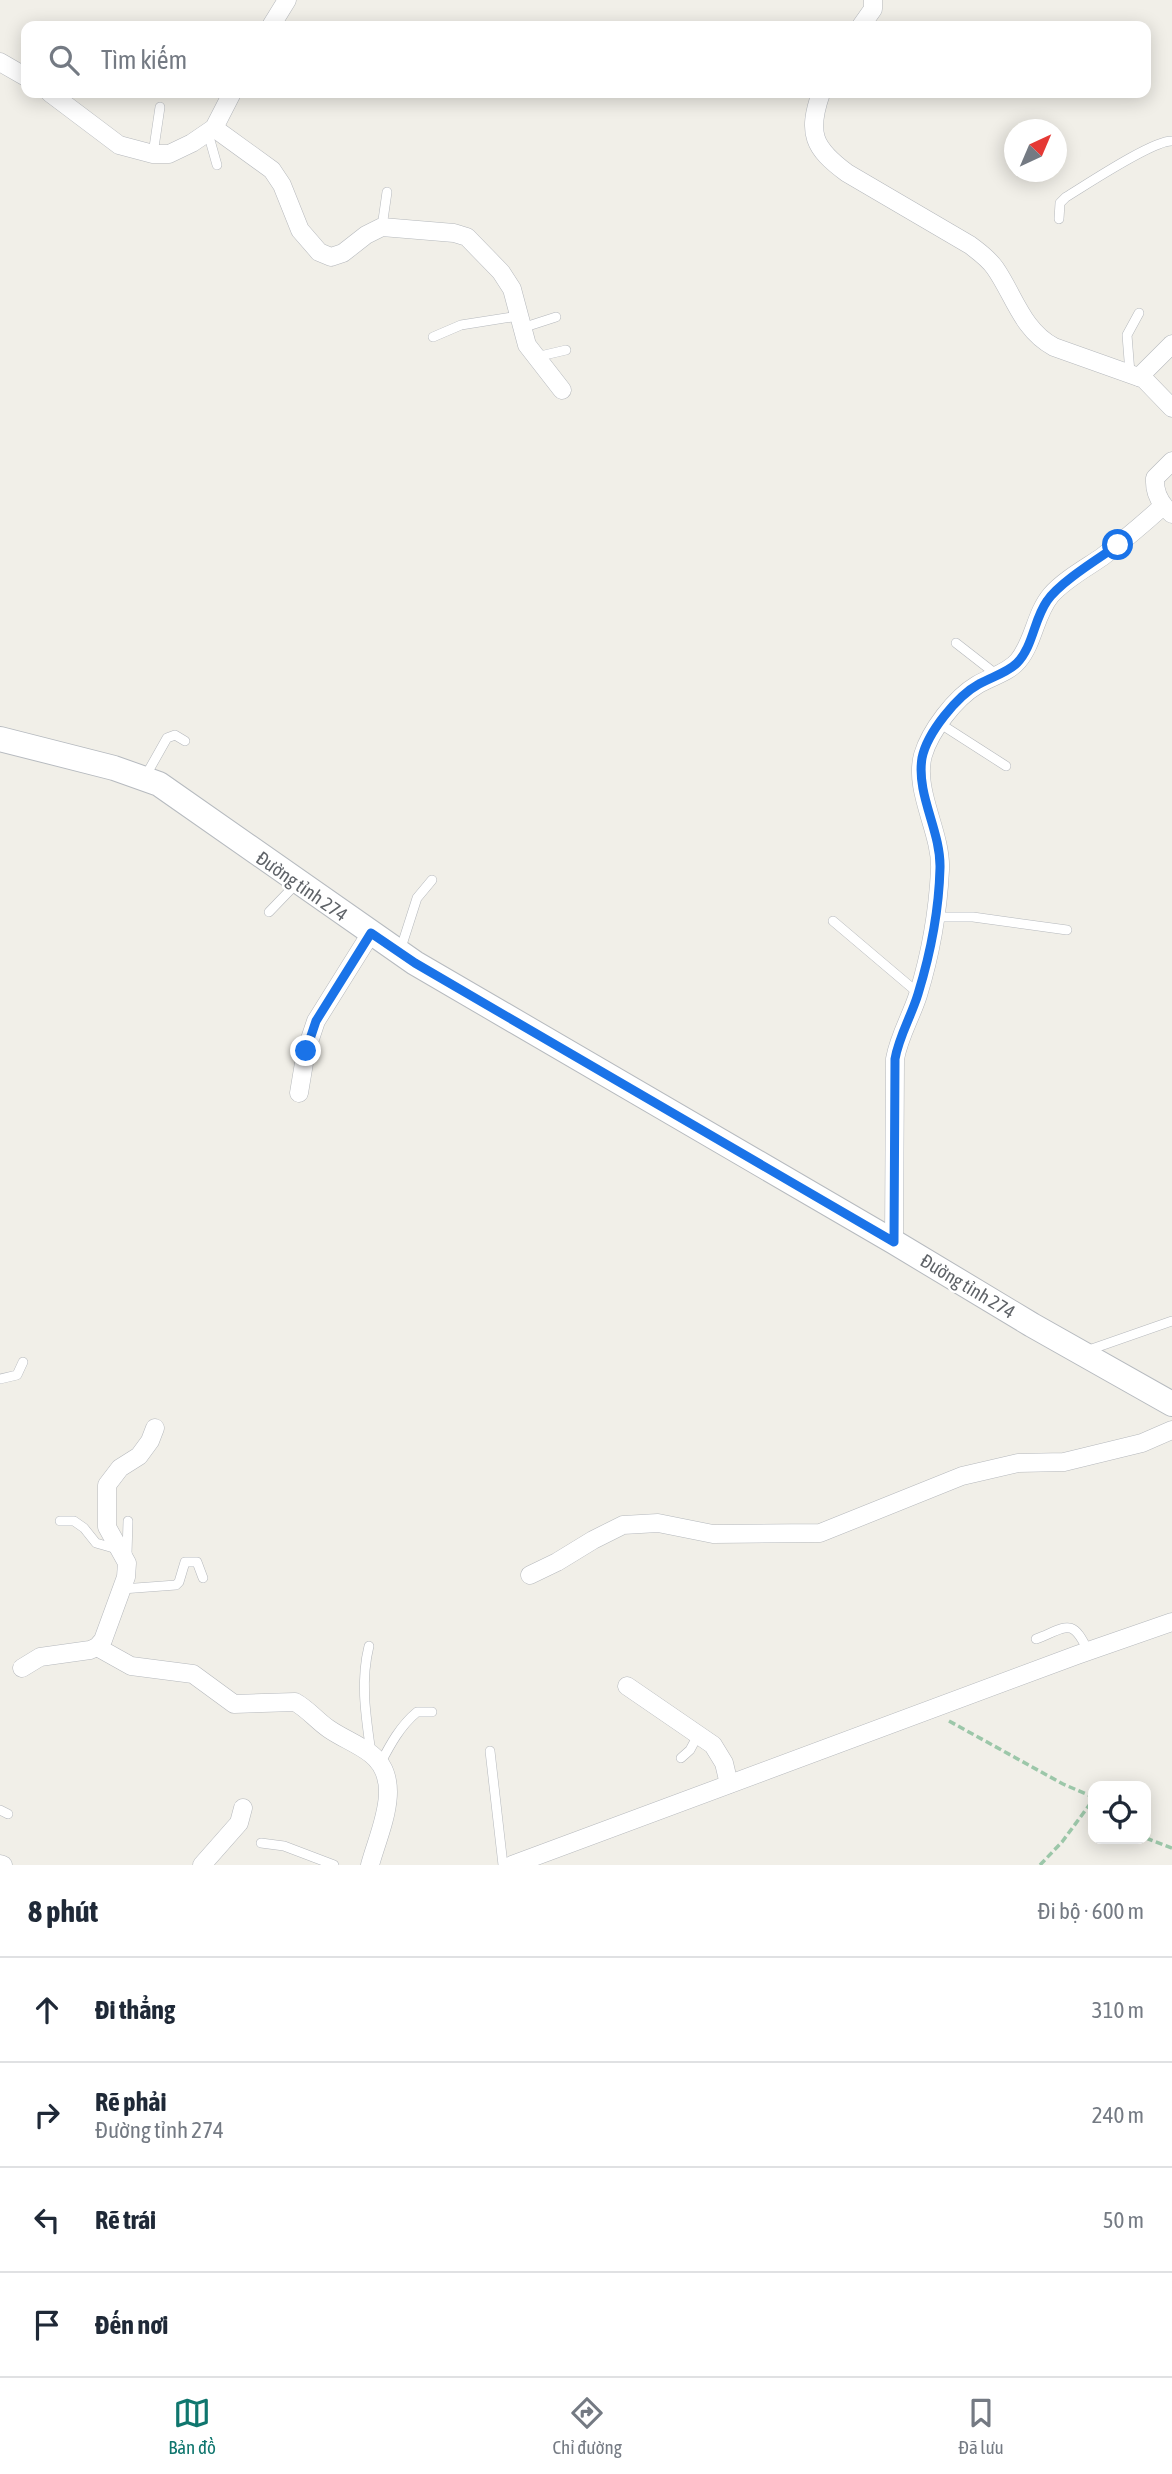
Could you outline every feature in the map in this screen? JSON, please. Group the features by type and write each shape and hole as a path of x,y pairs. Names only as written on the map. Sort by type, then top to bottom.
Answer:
{"main road":[{"name":"Đường tỉnh 274","path":"0,739 114,768 159,784 400,953 1172,1404"}],"street":[{"path":"274,21 288,0"},
{"path":"865,21 873,9 873,0"},
{"path":"0,62 21,74"},
{"path":"58,98 119,145 169,154 211,130 229,98"},
{"path":"819,98 812,130 818,146 830,161 985,256 995,268 1030,329 1041,340 1135,375 1157,390 1172,408"},
{"path":"211,130 272,170 282,185 300,230 319,252 331,257 342,253 382,227 454,233 467,237 501,272 512,289 527,345 562,390"},
{"path":"1135,375 1172,344"},
{"path":"894,1242 895,1059 898,1041 918,993 934,918 940,870 940,854 922,780 922,759 928,741 939,723 968,692 1016,664 1024,653 1045,603 1054,592 1167,510 1154,487 1154,478 1172,461"},
{"path":"299,1093 306,1051 316,1021 371,933"},
{"path":"22,1668 40,1657 90,1650 103,1640 126,1577 125,1557 107,1527 107,1485 120,1468 139,1456 150,1441 155,1428"},
{"path":"530,1575 557,1563 623,1525 658,1523 713,1534 820,1533 962,1476 1018,1463 1064,1462 1142,1443 1172,1430"},
{"path":"512,1865 1172,1622"},
{"path":"97,1647 131,1666 193,1674 234,1703 244,1705 286,1700 295,1702 328,1728 376,1759 387,1774 388,1797 370,1865"},
{"path":"627,1686 713,1745 724,1763 729,1784"},
{"path":"202,1865 239,1823 243,1808"}],"lane":[{"path":"153,153 160,107"},
{"path":"211,130 216,165"},
{"path":"1059,219 1060,202 1066,197 1150,147 1166,140 1172,141"},
{"path":"382,227 387,192"},
{"path":"1135,375 1127,335 1139,313"},
{"path":"433,337 461,325 556,317"},
{"path":"536,357 566,350"},
{"path":"956,643 997,675"},
{"path":"939,723 1006,766"},
{"path":"144,779 167,738 175,735 185,741"},
{"path":"400,953 417,898 432,880"},
{"path":"269,912 297,883"},
{"path":"934,918 973,918 1067,930"},
{"path":"833,921 918,993"},
{"path":"1082,1353 1172,1321"},
{"path":"0,1379 17,1375 23,1362"},
{"path":"60,1521 74,1521 84,1528 96,1543 125,1557 128,1521"},
{"path":"122,1589 176,1585 185,1562 191,1561 197,1562 203,1578"},
{"path":"1036,1639 1061,1629 1073,1628 1078,1631 1088,1651"},
{"path":"369,1646 363,1671 365,1713 376,1759"},
{"path":"376,1759 408,1719 417,1712 432,1712"},
{"path":"681,1758 690,1750 698,1735"},
{"path":"489,1751 503,1865"},
{"path":"261,1843 284,1846 334,1865"}],"path":[{"path":"929,1710 1088,1796"},
{"path":"1040,1865 1062,1842 1088,1806"},
{"path":"1151,1840 1172,1847"}],"route":[{"path":"306,1051 316,1021 371,933 415,963 894,1242 895,1059 898,1041 922,980 940,870 940,854 922,780 922,759 928,741 939,723 968,692 1016,664 1024,653 1045,603 1054,592 1118,545"}]}
